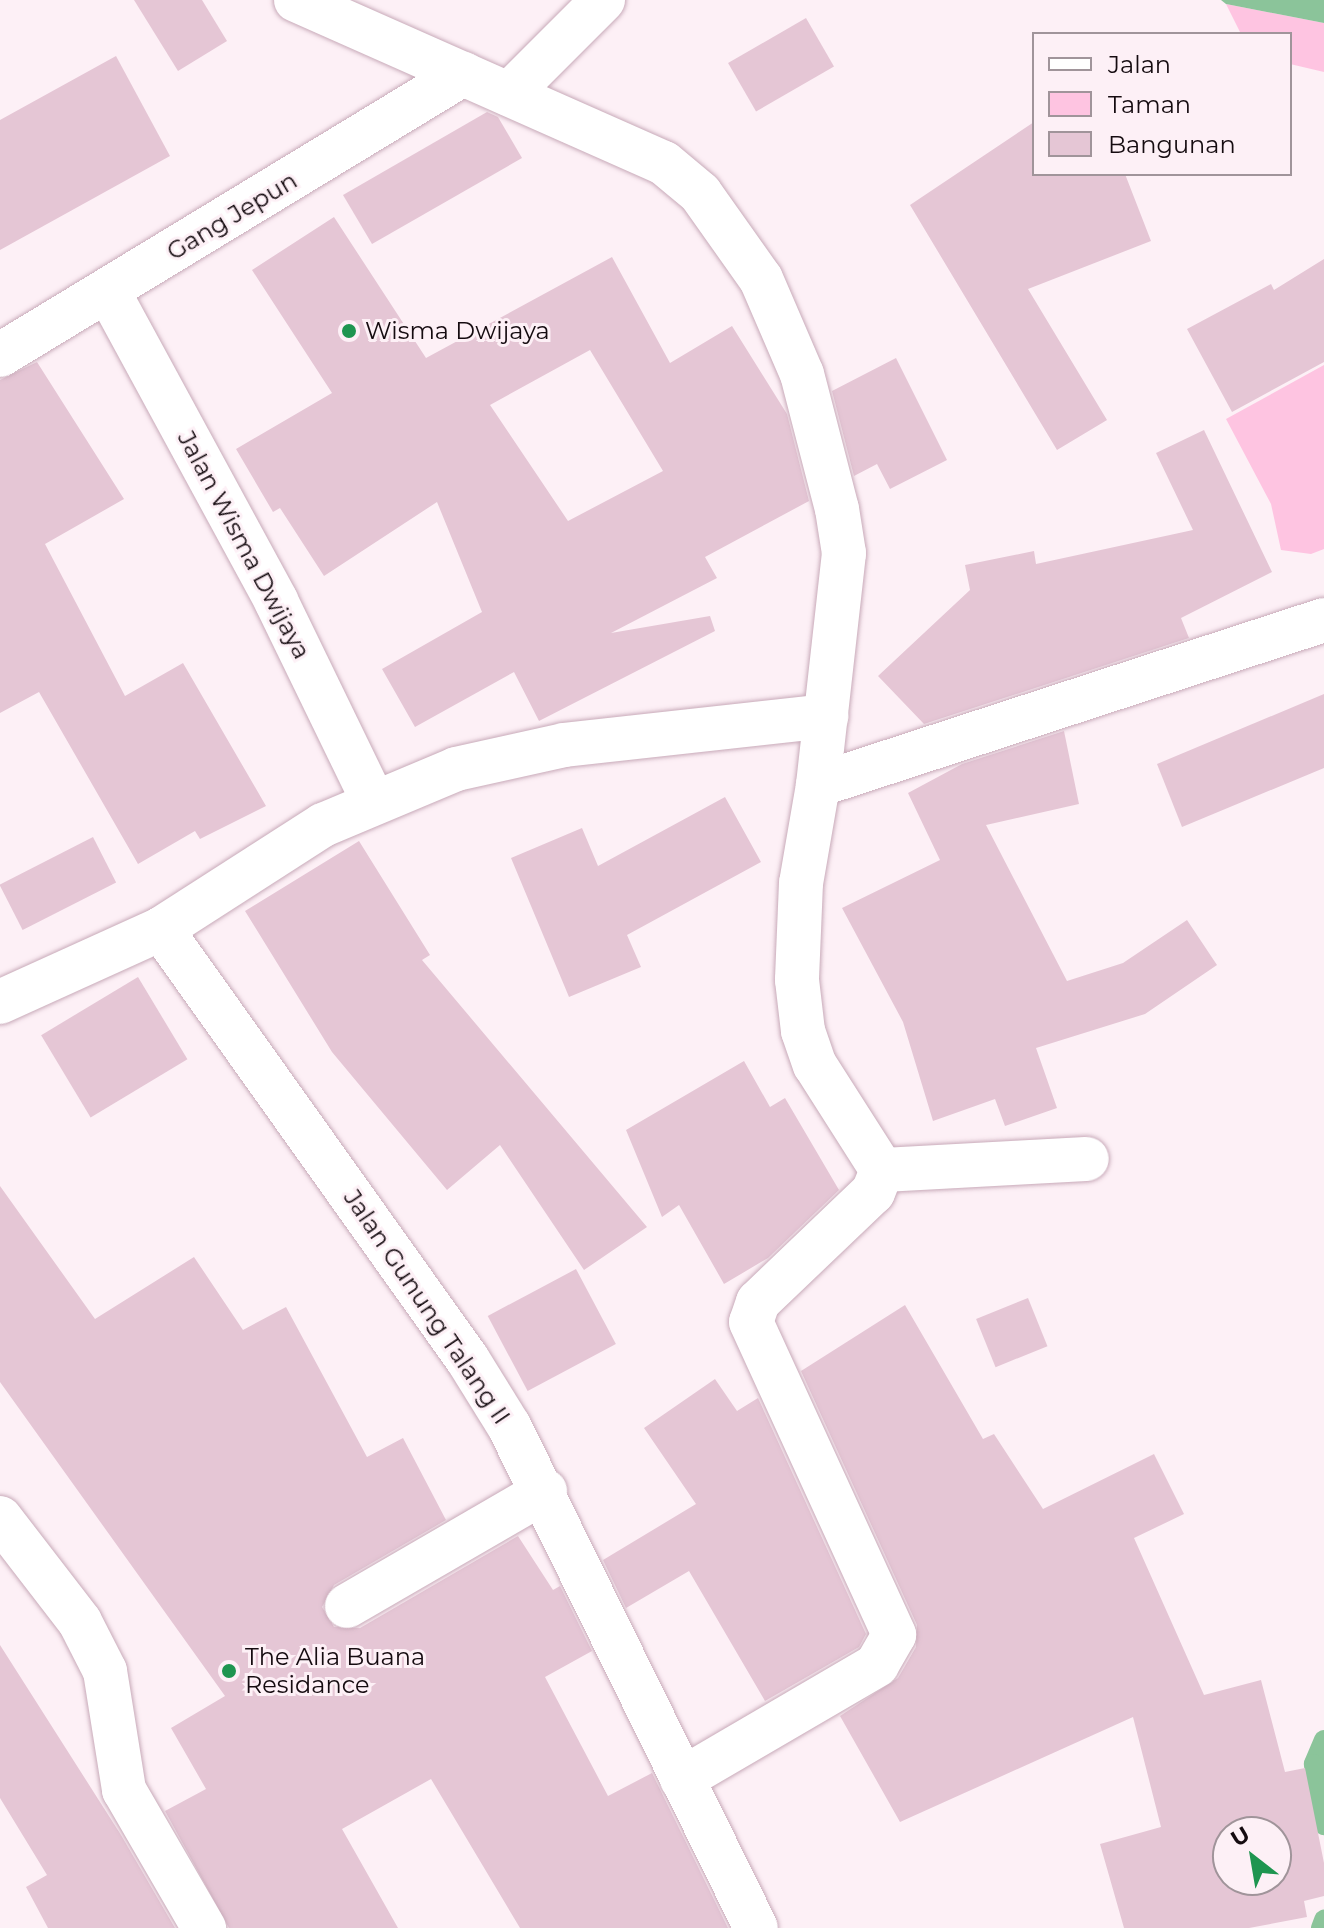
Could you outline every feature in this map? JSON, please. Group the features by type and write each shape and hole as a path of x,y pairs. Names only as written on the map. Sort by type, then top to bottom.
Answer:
{"street":[{"path":"296,0 664,163 700,193 761,279 814,414 844,553 818,785 801,883 797,980 803,1031 815,1065 882,1170"},
{"path":"509,94 603,0"},
{"name":"Gang Jepun","path":"0,355 463,74"},
{"name":"Jalan Wisma Dwijaya","path":"108,291 276,601 373,801"},
{"path":"818,785 1324,620"},
{"path":"0,1002 161,929 323,825 373,801 456,769 564,745 826,716"},
{"name":"Jalan Gunung Talang II","path":"161,929 468,1360 545,1491 756,1928"},
{"path":"882,1170 1087,1159"},
{"path":"682,1779 877,1665 891,1648 894,1635 751,1322 758,1302 873,1192 882,1170"},
{"path":"347,1606 545,1491"},
{"path":"0,1518 80,1622 105,1671 124,1790 204,1928"}],"green space":[{"path":"1226,4 1324,23 1324,72 1292,64 1292,32 1240,32"},
{"path":"1324,365 1324,549 1311,554 1281,550 1271,504 1226,419"}],"shaded area":[{"path":"1221,0 1324,0 1324,23 1226,4"}],"building":[{"path":"134,0 202,0 227,41 178,71"},
{"path":"806,18 834,66 756,111 728,63"},
{"path":"116,56 170,156 0,250 0,120"},
{"path":"487,112 498,117 522,158 372,244 343,195"},
{"path":"1032,123 1032,176 1126,176 1151,241 1028,289 1107,420 1057,450 910,205"},
{"path":"334,217 426,358 612,257 670,363 732,326 787,414 809,501 705,557 717,578 611,633 710,616 715,631 539,721 514,672 415,727 382,669 482,612 437,502 324,576 280,508 273,512 236,449 332,393 252,270","holes":["590,350 663,471 568,521 490,405"]},
{"path":"1324,259 1324,362 1232,412 1187,329 1271,284 1274,290"},
{"path":"896,358 947,460 890,489 877,464 854,476 832,391"},
{"path":"37,362 124,499 45,544 125,696 183,663 266,806 200,839 195,831 138,864 39,692 0,713 0,380"},
{"path":"1204,430 1272,572 1181,618 1189,638 924,724 878,676 970,590 965,565 1034,551 1036,564 1193,530 1156,453"},
{"path":"1324,694 1324,768 1182,827 1157,764"},
{"path":"1064,731 1079,804 986,825 1067,981 1123,963 1187,920 1217,965 1145,1014 1036,1048 1057,1108 1005,1126 995,1099 933,1121 903,1022 842,908 940,860 908,793 962,764"},
{"path":"725,797 761,862 627,935 641,967 569,997 511,858 582,828 598,866"},
{"path":"93,837 116,882 23,930 0,884"},
{"path":"359,841 430,955 422,960 647,1227 584,1270 500,1145 447,1190 332,1052 245,911"},
{"path":"138,977 187,1059 91,1117 41,1035"},
{"path":"744,1061 770,1107 785,1098 839,1190 768,1258 724,1284 679,1205 662,1217 626,1130"},
{"path":"0,1186 95,1319 194,1257 243,1330 286,1307 367,1457 403,1438 446,1520 334,1585 322,1607 334,1627 360,1628 518,1536 553,1590 560,1586 592,1651 545,1677 608,1796 652,1773 728,1928 520,1928 431,1779 342,1829 398,1928 229,1928 165,1811 206,1789 171,1728 225,1696 0,1382"},
{"path":"576,1269 616,1344 528,1391 488,1316"},
{"path":"1028,1298 1047,1346 996,1367 976,1319"},
{"path":"905,1305 983,1439 994,1434 1043,1509 1154,1454 1184,1514 1134,1538 1204,1695 1261,1680 1285,1772 1305,1768 1324,1863 1324,1896 1304,1901 1307,1917 1249,1928 1124,1928 1100,1844 1161,1827 1133,1717 900,1822 840,1716 898,1678 916,1647 917,1625 801,1371"},
{"path":"715,1379 737,1411 758,1398 866,1634 859,1647 765,1701 689,1571 626,1608 603,1560 696,1504 644,1428"},
{"path":"0,1645 121,1835 175,1928 48,1928 26,1887 47,1875 0,1798"}],"waterway":[{"path":"1324,1740 1314,1764 1324,1825"},
{"path":"1321,1928 1324,1920"}],"place":[{"name":"Wisma Dwijaya","path":"349,331"},
{"name":"The Alia Buana Residance","path":"229,1671"}]}
